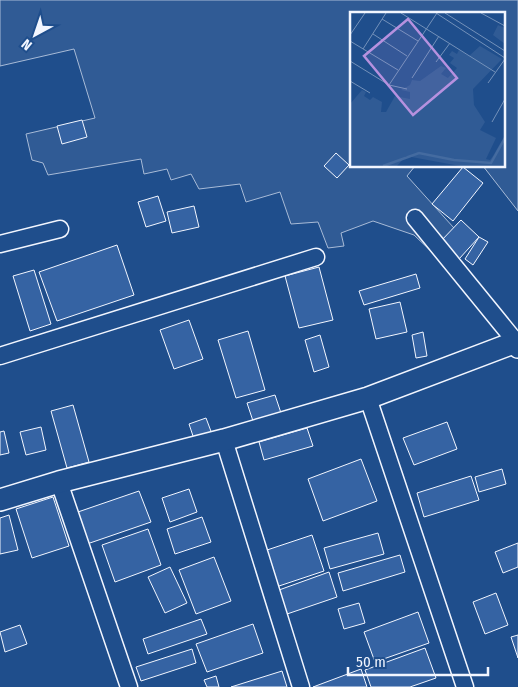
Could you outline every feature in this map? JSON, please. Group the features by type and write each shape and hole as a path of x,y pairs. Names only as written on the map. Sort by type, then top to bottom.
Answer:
{"street":[{"path":"0,500 59,482 224,440 368,398 517,344 415,218"},
{"path":"0,244 60,229"},
{"path":"0,356 316,257"},
{"path":"368,398 465,687"},
{"path":"224,440 301,687"},
{"path":"59,482 129,687"}],"shaded area":[{"path":"0,0 518,0 518,211 485,168 506,168 506,12 350,12 350,168 413,168 407,176 463,238 434,254 414,235 373,221 341,233 344,246 328,248 318,222 291,224 280,192 246,202 240,184 199,189 191,174 171,180 167,169 144,174 141,159 48,175 43,163 32,160 26,134 95,118 74,49 0,66"}],"building":[{"path":"82,120 87,137 62,144 57,126"},
{"path":"336,153 349,165 337,178 324,166"},
{"path":"462,168 483,183 453,221 432,204"},
{"path":"158,196 166,221 146,227 138,202"},
{"path":"194,206 199,227 172,233 167,212"},
{"path":"461,220 479,237 459,259 440,242"},
{"path":"479,237 488,242 473,265 465,259"},
{"path":"117,245 134,295 57,321 39,272"},
{"path":"319,267 333,320 299,328 285,276"},
{"path":"34,270 51,324 30,331 13,276"},
{"path":"416,274 420,288 364,305 359,291"},
{"path":"400,302 407,332 376,339 369,309"},
{"path":"189,320 203,359 174,369 160,330"},
{"path":"248,331 265,390 236,398 218,340"},
{"path":"423,332 427,356 416,358 412,335"},
{"path":"320,335 329,367 314,372 305,340"},
{"path":"275,395 281,413 253,421 247,403"},
{"path":"73,405 89,462 67,468 51,411"},
{"path":"206,418 212,434 194,439 189,424"},
{"path":"447,422 457,449 414,465 403,438"},
{"path":"41,427 46,450 26,455 20,432"},
{"path":"307,428 313,446 264,460 259,442"},
{"path":"4,431 9,453 0,455 0,432"},
{"path":"361,459 377,501 323,521 308,479"},
{"path":"502,469 506,484 479,492 475,477"},
{"path":"471,476 479,500 424,517 417,493"},
{"path":"189,489 197,512 170,522 162,498"},
{"path":"139,491 151,522 87,544 75,513"},
{"path":"53,497 69,546 32,558 16,509"},
{"path":"9,515 18,550 0,554 0,518"},
{"path":"202,517 211,542 175,554 167,529"},
{"path":"148,529 161,565 115,582 102,545"},
{"path":"378,533 384,554 330,569 324,548"},
{"path":"312,535 324,571 273,588 261,552"},
{"path":"518,543 518,567 503,573 495,552"},
{"path":"400,555 405,572 343,591 338,573"},
{"path":"214,557 231,601 196,614 179,570"},
{"path":"170,567 187,603 165,613 148,577"},
{"path":"329,572 337,597 287,614 279,590"},
{"path":"496,593 508,625 485,634 473,602"},
{"path":"359,603 365,623 344,629 338,609"},
{"path":"418,612 429,643 375,662 364,632"},
{"path":"201,619 207,634 148,654 143,639"},
{"path":"253,624 263,653 207,672 196,644"},
{"path":"20,625 27,644 5,652 0,632"},
{"path":"518,635 518,658 511,637"},
{"path":"425,648 436,678 410,687 371,687 365,670"},
{"path":"192,649 196,663 141,681 136,667"},
{"path":"361,669 367,687 313,687"},
{"path":"282,671 287,687 231,687"},
{"path":"216,676 219,687 207,687 204,680"}]}
